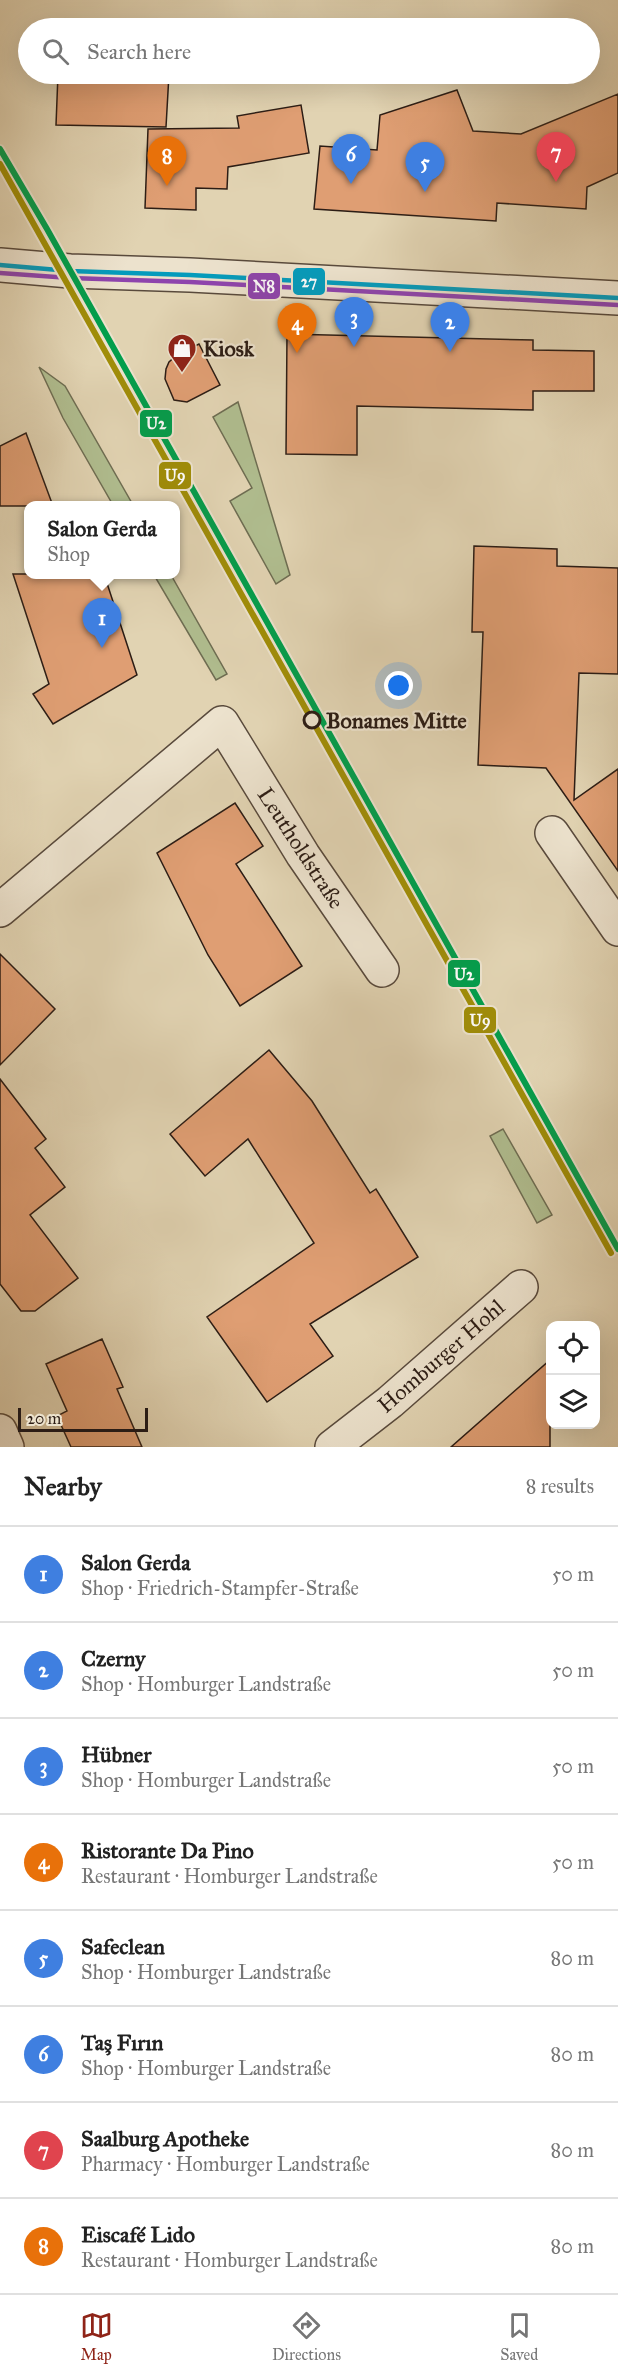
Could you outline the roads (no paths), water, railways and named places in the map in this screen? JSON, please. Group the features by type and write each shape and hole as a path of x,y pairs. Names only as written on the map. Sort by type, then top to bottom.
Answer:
{"street":[{"path":"0,265 69,271 136,272 618,298"},
{"name":"Leutholdstraße","path":"0,910 222,723 303,855 382,970"},
{"path":"552,833 618,929"},
{"name":"Homburger Hohl","path":"332,1447 390,1402 520,1287"},
{"path":"0,1431 8,1447"}],"place":[{"name":"Saalburg Apotheke","path":"556,182"},
{"name":"Taş Fırın","path":"351,184"},
{"name":"Eiscafé Lido","path":"167,186"},
{"name":"Safeclean","path":"425,192"},
{"name":"Hübner","path":"354,347"},
{"name":"Czerny","path":"450,352"},
{"name":"Ristorante Da Pino","path":"297,353"},
{"name":"Kiosk","path":"182,374"},
{"name":"Salon Gerda","path":"102,648"},
{"name":"Bonames Mitte","path":"312,720"}]}
